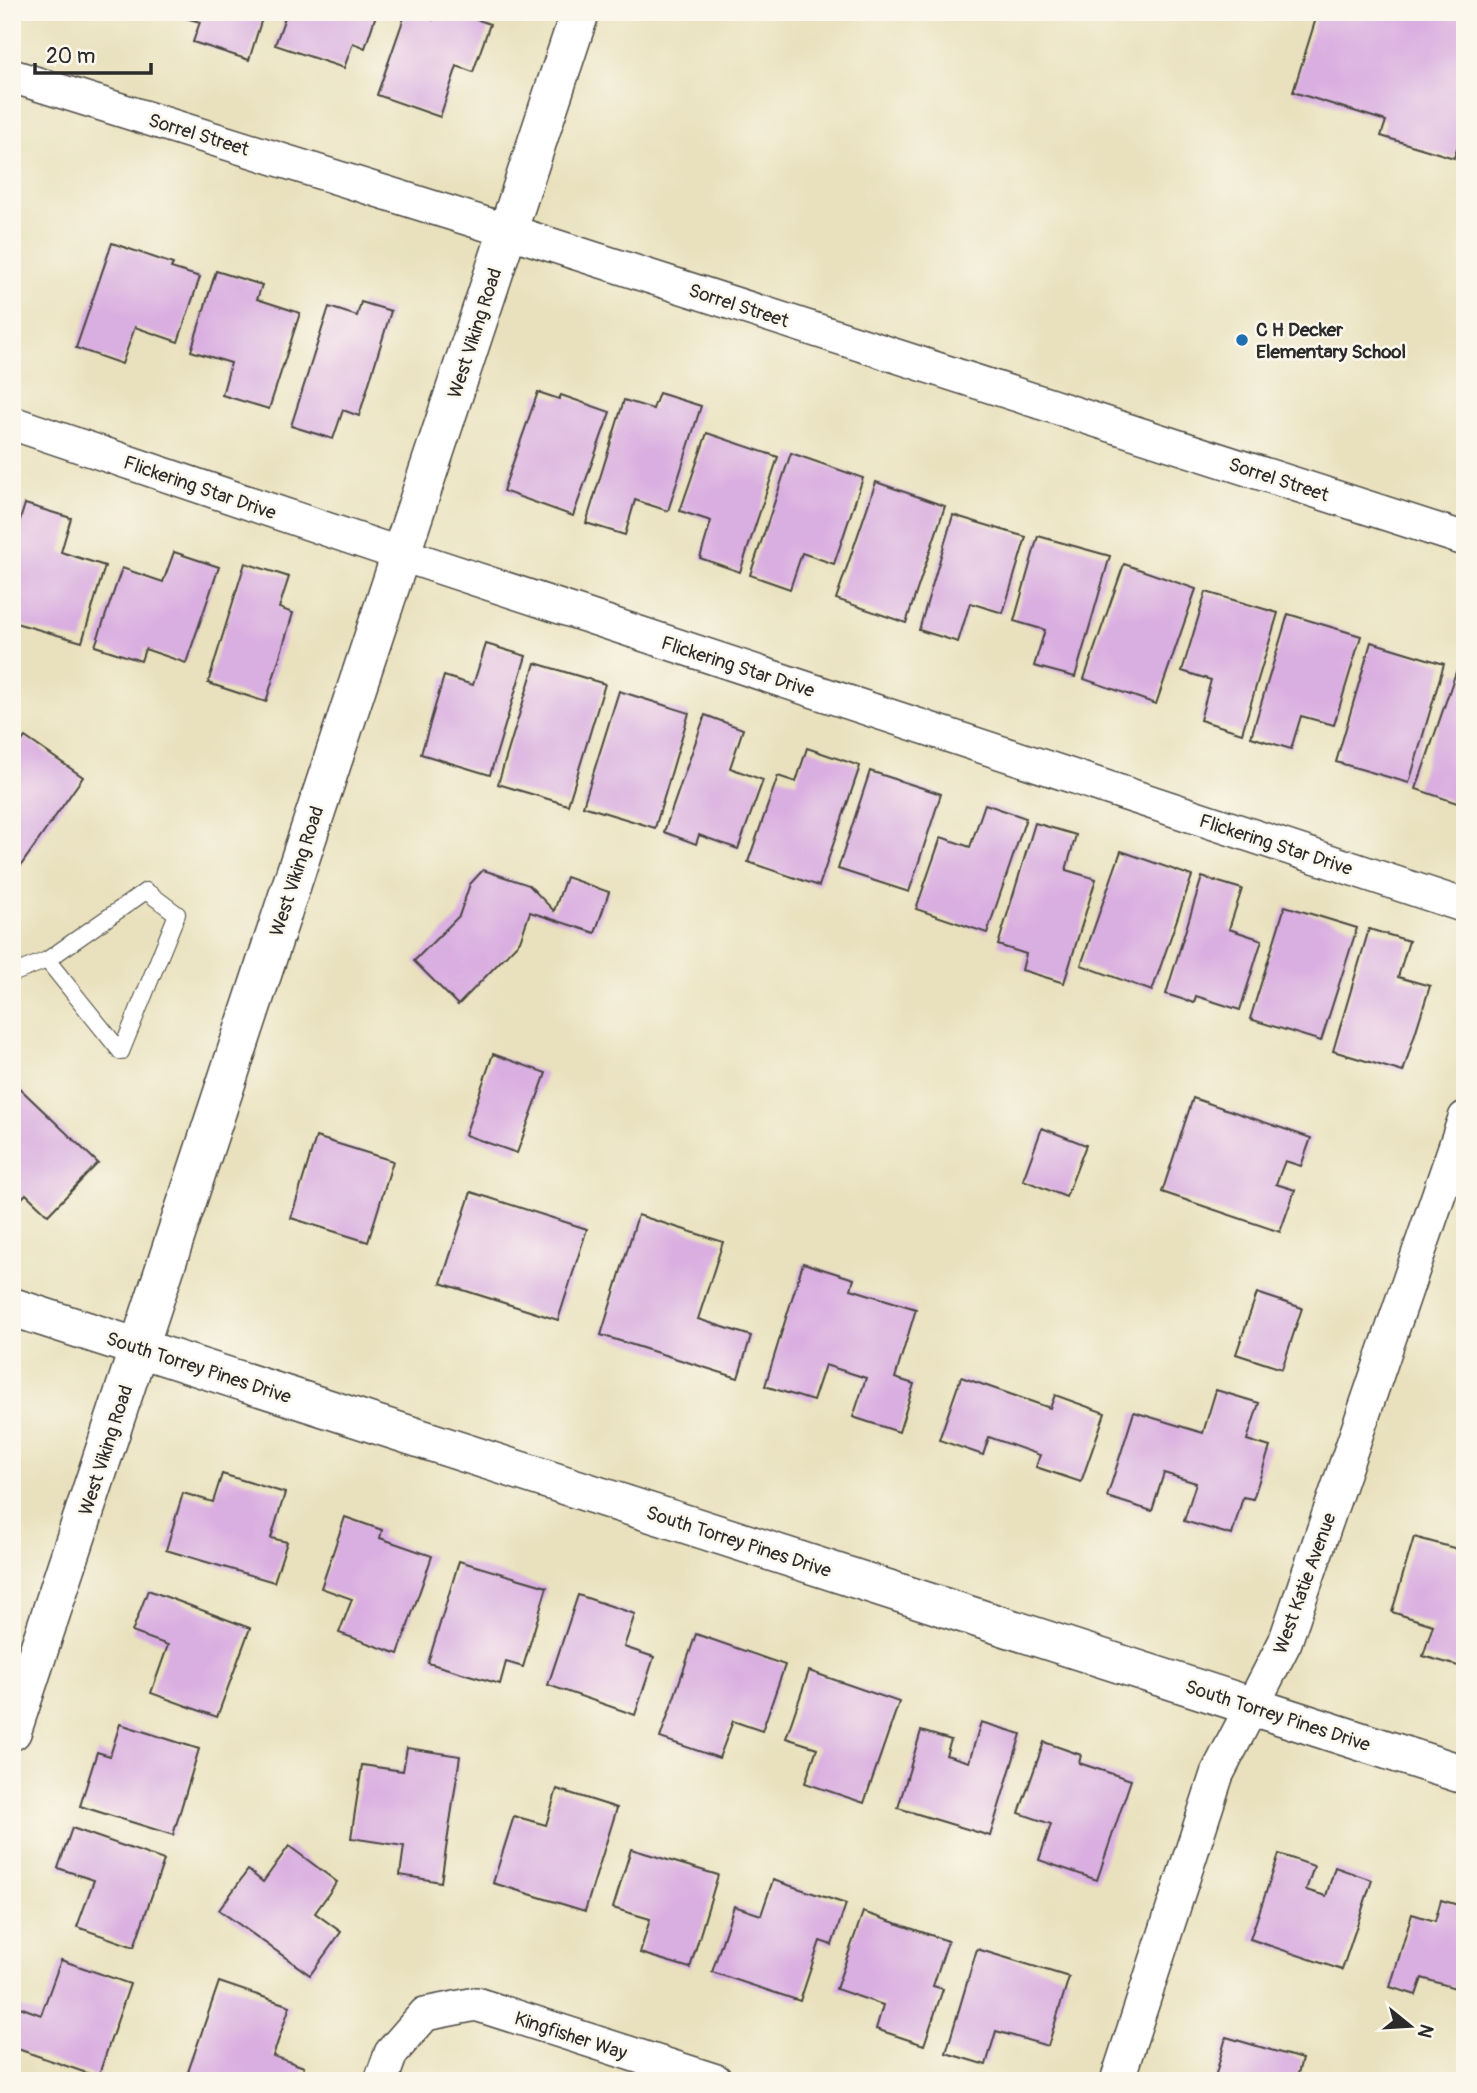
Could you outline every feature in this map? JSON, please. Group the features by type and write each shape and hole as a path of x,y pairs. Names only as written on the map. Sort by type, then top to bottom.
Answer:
{"street":[{"name":"West Viking Road","path":"12,1731 580,12"},
{"name":"Sorrel Street","path":"12,76 508,231 1465,539"},
{"name":"Flickering Star Drive","path":"12,424 1465,906"},
{"name":"West Katie Avenue","path":"1117,2081 1217,1774 1285,1642 1465,1118"},
{"name":"South Torrey Pines Drive","path":"12,1307 1465,1775"},
{"name":"Kingfisher Way","path":"381,2081 391,2053 425,2014 476,2004 716,2081"}],"lane":[{"path":"12,974 47,960 146,891 177,914 121,1052 47,960"}],"building":[{"path":"264,12 249,60 193,42 200,22 168,13"},
{"path":"287,12 377,12 365,48 353,43 344,68 275,45"},
{"path":"406,12 433,20 436,12 456,12 490,24 473,72 457,66 440,117 377,95"},
{"path":"1318,12 1465,12 1465,148 1458,145 1454,158 1381,136 1386,121 1293,92"},
{"path":"112,243 173,264 171,268 200,277 178,342 135,327 122,364 76,348"},
{"path":"216,271 262,285 257,299 300,313 269,409 222,395 231,363 191,351"},
{"path":"361,302 391,311 359,416 343,410 333,439 291,426 329,307 357,316"},
{"path":"538,392 559,399 561,395 610,412 573,516 503,491"},
{"path":"659,393 701,406 668,511 635,500 625,535 586,523 624,400 653,409"},
{"path":"707,433 778,457 740,572 700,558 711,521 680,511"},
{"path":"791,453 863,478 834,564 802,553 790,589 750,575"},
{"path":"876,482 945,506 906,623 836,599"},
{"path":"25,504 71,518 61,552 105,566 82,642 12,622 12,546"},
{"path":"953,515 1026,537 1003,613 970,603 958,642 919,630"},
{"path":"1038,536 1110,556 1075,677 1034,666 1045,630 1014,621"},
{"path":"174,552 219,567 186,663 145,649 141,661 95,646 122,568 163,582"},
{"path":"245,563 289,577 279,608 293,613 266,702 208,683"},
{"path":"1124,564 1196,589 1156,704 1084,679"},
{"path":"1206,592 1278,613 1242,733 1200,720 1211,680 1182,671"},
{"path":"1288,614 1361,636 1334,725 1301,716 1291,749 1251,737"},
{"path":"1371,642 1444,664 1409,783 1336,762"},
{"path":"486,644 526,656 490,775 421,754 444,676 473,685"},
{"path":"535,663 605,684 568,805 498,784"},
{"path":"1456,672 1465,675 1465,779 1457,803 1416,789"},
{"path":"619,691 689,713 655,828 583,806"},
{"path":"705,715 743,729 730,768 763,780 738,849 699,835 696,844 664,832"},
{"path":"25,737 83,777 12,878 12,755"},
{"path":"807,748 860,766 819,886 748,862 778,776 796,782"},
{"path":"870,771 941,794 909,892 838,869"},
{"path":"985,804 1026,818 987,933 916,909 941,837 970,847"},
{"path":"1035,823 1076,835 1066,870 1096,879 1064,983 1022,970 1026,954 998,945"},
{"path":"1121,851 1192,876 1152,991 1081,965"},
{"path":"483,870 529,885 554,911 566,877 609,892 595,933 530,912 520,941 458,1005 414,961 459,916 470,884"},
{"path":"1202,877 1242,889 1229,929 1262,940 1240,1010 1196,996 1194,1003 1166,994"},
{"path":"1285,906 1357,928 1321,1041 1250,1019"},
{"path":"1369,929 1409,941 1398,977 1430,986 1403,1072 1333,1051"},
{"path":"493,1054 546,1073 517,1153 465,1135"},
{"path":"12,1081 98,1163 48,1215 26,1194 20,1200 12,1192"},
{"path":"1193,1098 1311,1138 1301,1166 1285,1161 1276,1184 1295,1190 1280,1232 1162,1192"},
{"path":"1042,1128 1086,1145 1066,1197 1023,1180"},
{"path":"316,1137 393,1161 368,1242 291,1218"},
{"path":"471,1192 587,1229 558,1320 441,1283"},
{"path":"638,1215 723,1242 698,1319 751,1336 738,1378 601,1335"},
{"path":"803,1263 854,1279 851,1289 916,1309 895,1378 914,1384 899,1432 853,1417 866,1378 825,1365 813,1401 765,1386"},
{"path":"1257,1293 1302,1308 1282,1369 1236,1354"},
{"path":"961,1377 1050,1408 1055,1395 1105,1413 1081,1482 1036,1467 1040,1455 989,1437 983,1455 939,1440"},
{"path":"1216,1390 1259,1403 1247,1440 1270,1447 1253,1499 1243,1497 1232,1535 1184,1521 1196,1483 1164,1473 1152,1511 1107,1497 1134,1412 1203,1433"},
{"path":"222,1474 285,1493 271,1538 287,1542 274,1582 166,1550 183,1493 213,1502"},
{"path":"345,1517 382,1530 380,1538 432,1556 398,1654 339,1633 352,1599 321,1588"},
{"path":"1414,1537 1465,1551 1465,1668 1423,1656 1433,1625 1392,1612"},
{"path":"459,1561 547,1587 523,1667 506,1662 500,1684 428,1663"},
{"path":"148,1590 250,1628 217,1717 151,1693 168,1645 132,1632"},
{"path":"578,1595 635,1614 624,1647 654,1657 635,1715 548,1685"},
{"path":"696,1634 785,1665 762,1731 733,1721 719,1758 660,1738"},
{"path":"809,1671 899,1702 864,1803 805,1783 817,1748 786,1738"},
{"path":"981,1722 1021,1734 990,1836 898,1808 921,1731 951,1740 946,1755 969,1762"},
{"path":"120,1724 199,1749 173,1835 80,1806 97,1752 110,1756"},
{"path":"1044,1742 1081,1755 1079,1763 1131,1780 1097,1880 1039,1860 1051,1824 1019,1813"},
{"path":"407,1748 460,1756 441,1882 400,1875 404,1846 351,1838 362,1765 403,1771"},
{"path":"557,1789 617,1808 585,1911 493,1883 514,1816 546,1825"},
{"path":"72,1828 164,1860 134,1947 77,1927 94,1880 58,1868"},
{"path":"289,1846 337,1882 315,1913 341,1932 310,1975 219,1910 248,1870 263,1882"},
{"path":"631,1849 718,1875 690,1968 640,1953 650,1919 613,1908"},
{"path":"1279,1854 1314,1866 1306,1890 1326,1896 1335,1867 1372,1880 1342,1970 1250,1939"},
{"path":"773,1880 846,1904 832,1945 820,1941 800,2001 712,1972 734,1906 761,1915"},
{"path":"1441,1900 1465,1907 1465,1991 1422,1978 1416,1995 1390,1987 1412,1914 1435,1921"},
{"path":"863,1912 948,1941 933,1986 943,1989 924,2045 876,2029 883,2005 836,1989"},
{"path":"977,1949 1069,1977 1048,2046 996,2031 986,2065 946,2053"},
{"path":"61,1960 130,1984 98,2077 12,2047 12,2004 41,2015"},
{"path":"219,1982 290,2006 273,2056 304,2067 300,2081 213,2081 188,2072"},
{"path":"1226,2037 1302,2059 1296,2081 1214,2081"}],"place":[{"name":"C H Decker Elementary School","path":"1242,340"}]}
